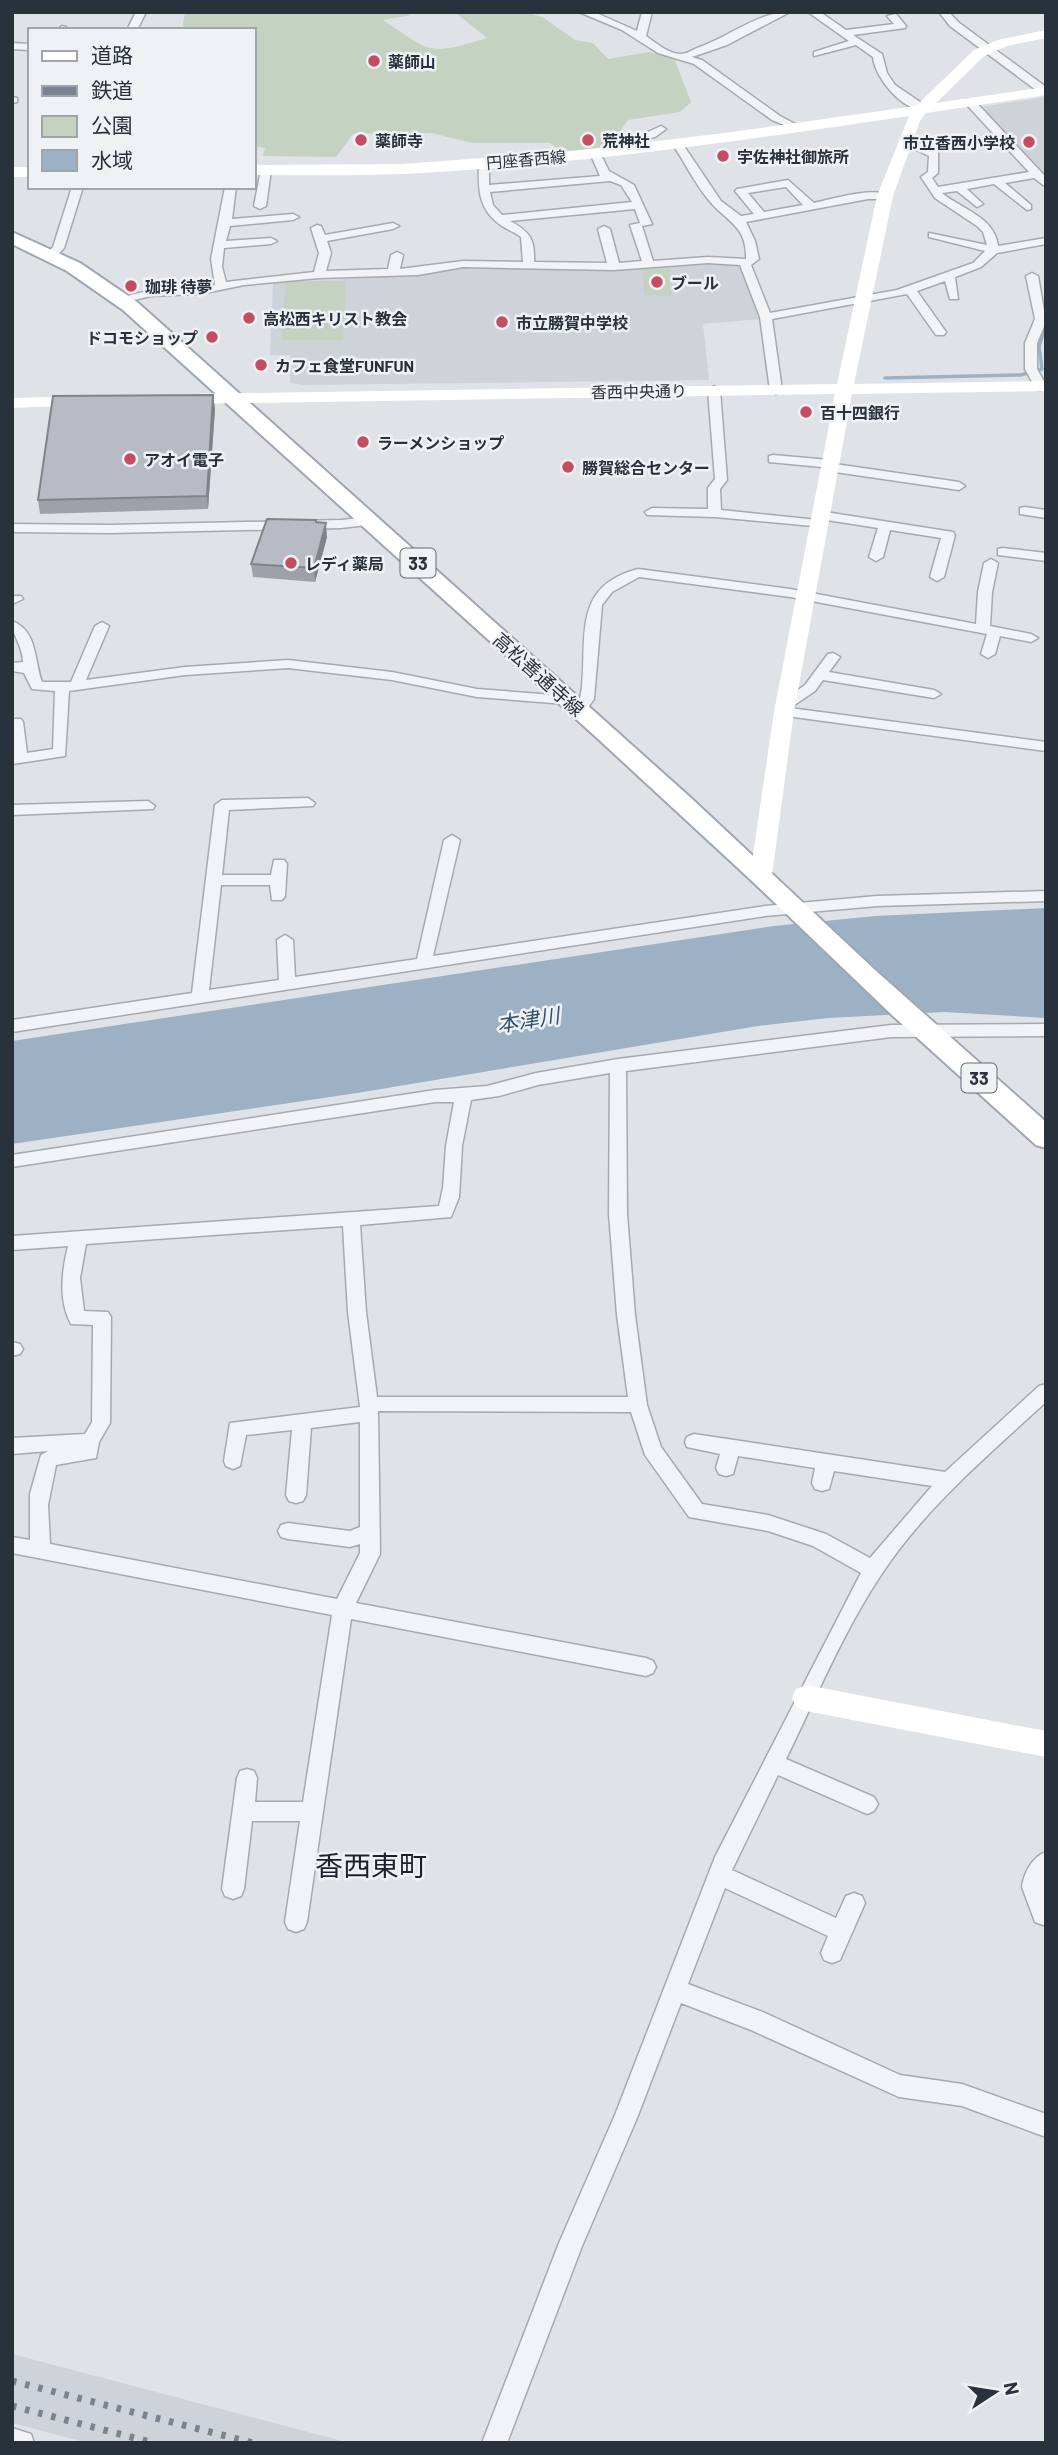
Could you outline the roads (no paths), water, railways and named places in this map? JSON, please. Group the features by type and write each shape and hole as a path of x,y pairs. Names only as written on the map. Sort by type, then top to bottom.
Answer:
{"main road":[{"name":"高松善通寺線","path":"12,237 52,255 94,279 121,299 761,875 918,1024 1046,1138"}],"street":[{"path":"133,28 141,12"},
{"path":"584,12 616,23 662,51 706,67 776,118 796,127"},
{"path":"641,37 647,12"},
{"path":"684,57 723,43 766,19 785,12"},
{"path":"813,12 878,56 877,71 882,78 922,108"},
{"path":"944,12 954,24 1045,91"},
{"path":"844,33 901,26 892,16"},
{"path":"761,875 785,708 828,466 885,196 922,108 979,53 988,48 1046,34"},
{"path":"818,54 856,42"},
{"path":"760,105 768,91"},
{"name":"円座香西線","path":"260,170 400,169 678,145 1045,91"},
{"path":"970,102 1046,184"},
{"path":"628,150 623,140 651,135 661,129"},
{"path":"766,317 910,290 977,265 993,250 993,242 982,225 940,197 926,177 933,173 934,154 906,141"},
{"path":"121,299 244,282 319,275 418,272 463,264 614,267 708,260 747,262 753,259 749,241 739,220 717,203 678,145"},
{"path":"595,153 604,173 610,178"},
{"path":"484,163 483,189 494,215 527,236 530,244 528,265"},
{"path":"260,170 260,206"},
{"path":"936,191 1037,174"},
{"path":"483,189 621,178 628,183 638,205 649,266"},
{"path":"997,181 1027,207"},
{"path":"761,216 741,191 789,183 811,206"},
{"path":"959,187 976,204"},
{"path":"52,255 58,248 77,189"},
{"path":"220,287 214,263 226,223 230,189"},
{"path":"739,220 811,206 885,196"},
{"path":"499,219 638,205"},
{"path":"226,223 293,217"},
{"path":"319,275 325,253 319,233 393,226"},
{"path":"604,229 614,267"},
{"path":"933,235 993,250 1046,241"},
{"path":"218,245 271,241"},
{"path":"393,273 397,254"},
{"path":"747,262 745,264 766,317 776,390"},
{"path":"949,274 954,297"},
{"path":"1032,276 1041,319 1031,343 1038,379"},
{"path":"184,277 186,292"},
{"path":"151,278 151,293"},
{"path":"910,290 940,332"},
{"name":"香西中央通り","path":"163,399 844,389 1038,379"},
{"path":"714,390 721,480 713,488 715,513"},
{"path":"12,403 108,400"},
{"path":"774,459 959,486"},
{"path":"1025,511 1046,514"},
{"path":"652,512 819,519 885,525 948,535 937,578"},
{"path":"12,528 110,529 341,524 370,521"},
{"path":"876,557 885,525"},
{"path":"1003,552 1020,549 1046,557"},
{"path":"988,654 989,631 985,592 991,563"},
{"path":"12,625 23,636 32,653 30,669 37,686 69,686 185,671 288,664 392,676 477,692 573,705 587,699 595,605 612,585 624,577 650,573 805,596 1031,638"},
{"path":"16,722 16,759 60,753 69,686 102,626"},
{"path":"785,708 810,688 833,657"},
{"path":"12,667 30,669"},
{"path":"820,675 934,694"},
{"path":"785,708 1046,747"},
{"path":"200,998 222,805 308,803"},
{"path":"12,810 148,806"},
{"path":"424,963 452,840"},
{"path":"214,880 279,872 277,896"},
{"path":"12,1026 424,963 877,901 1046,896"},
{"path":"285,940 287,984"},
{"path":"12,1161 435,1096 463,1096 515,1088 536,1079 618,1065 918,1024 1046,1030"},
{"path":"618,1065 618,1214 625,1315 638,1405 652,1450 696,1511 768,1523 819,1540 872,1569"},
{"path":"12,1243 445,1212 450,1204 454,1146 461,1119 463,1096"},
{"path":"296,1922 343,1609 370,1554 369,1409 357,1312 351,1220"},
{"path":"41,1551 37,1511 42,1475 48,1460 56,1455 89,1453 90,1441 101,1423 102,1317 77,1319 71,1303 73,1258 79,1238"},
{"path":"494,2443 571,2244 625,2118 719,1875 872,1569 911,1519 1046,1391"},
{"path":"233,1461 237,1428 302,1421 369,1409 638,1405"},
{"path":"296,1495 302,1421"},
{"path":"12,1446 90,1441"},
{"path":"694,1442 950,1481"},
{"path":"726,1468 731,1448"},
{"path":"822,1483 826,1462"},
{"path":"288,1531 350,1539 370,1532"},
{"path":"12,1545 646,1667"},
{"path":"806,1698 1046,1744"},
{"path":"774,1764 867,1804"},
{"path":"233,1889 247,1778"},
{"path":"244,1811 312,1812"},
{"path":"1042,1915 1032,1894 1035,1874 1046,1861"},
{"path":"719,1875 841,1931"},
{"path":"832,1953 854,1903"},
{"path":"675,1990 757,2021 899,2086 962,2095 1046,2126"},
{"path":"12,2440 22,2443"}],"water":[{"name":"本津川","path":"1046,908 1046,1018 944,1012 828,1018 758,1026 357,1093 12,1144 12,1041 774,926 875,916"}],"waterway":[{"path":"885,378 1021,375 1042,369 1039,347 1046,322"}],"railway":[{"path":"12,2381 253,2443"},
{"path":"12,2406 154,2443"}],"place":[{"name":"薬師山","path":"374,61"},
{"name":"薬師寺","path":"361,140"},
{"name":"荒神社","path":"588,140"},
{"name":"市立香西小学校","path":"1029,142"},
{"name":"宇佐神社御旅所","path":"723,156"},
{"name":"ブール","path":"657,282"},
{"name":"珈琲 待夢","path":"131,286"},
{"name":"高松西キリスト教会","path":"249,318"},
{"name":"市立勝賀中学校","path":"502,322"},
{"name":"ドコモショップ","path":"212,337"},
{"name":"カフェ食堂FUNFUN","path":"261,365"},
{"name":"百十四銀行","path":"806,412"},
{"name":"ラーメンショップ","path":"363,442"},
{"name":"アオイ電子","path":"130,459"},
{"name":"勝賀総合センター","path":"568,467"},
{"name":"レディ薬局","path":"291,563"}],"district":[{"name":"香西東町","path":"371,1865"}]}
